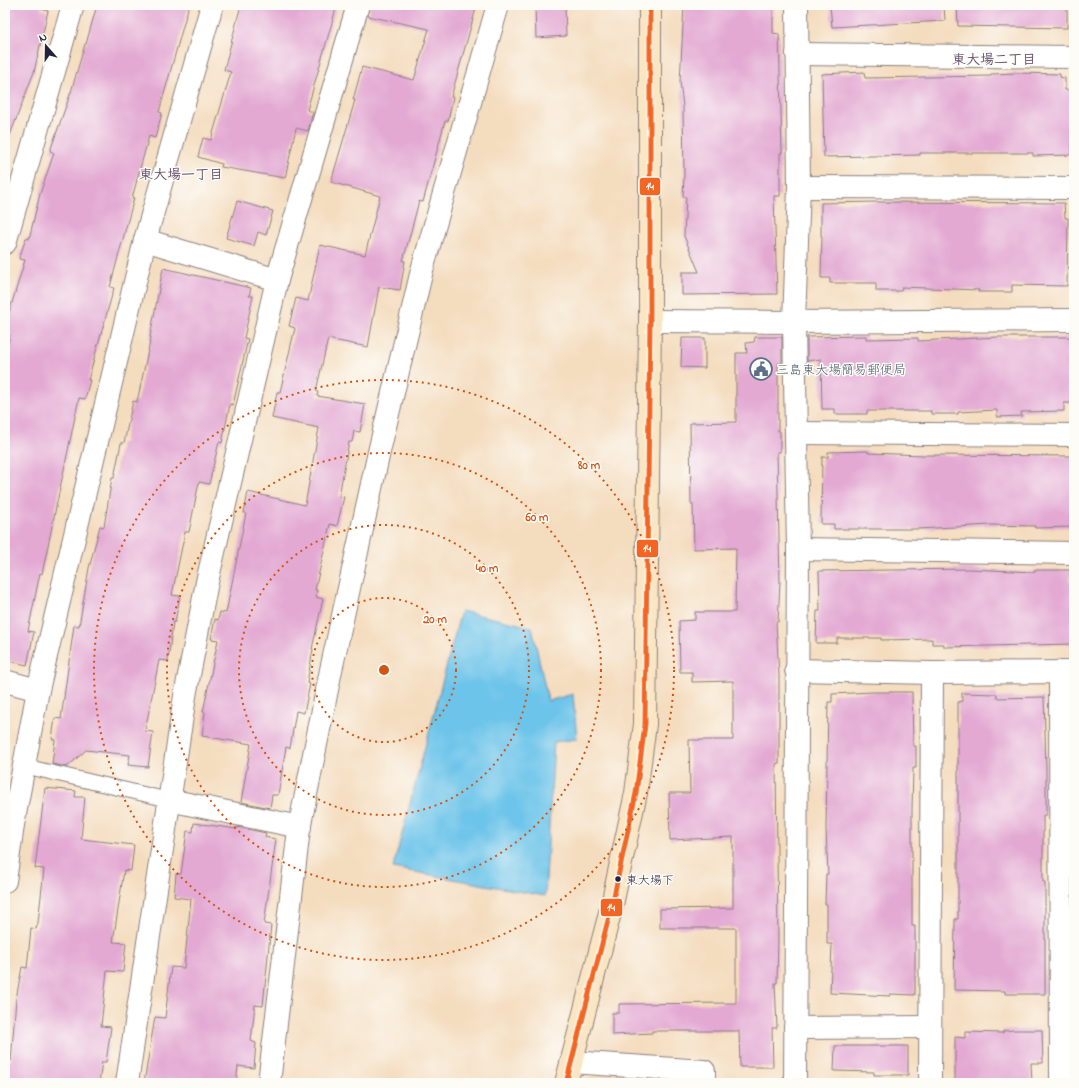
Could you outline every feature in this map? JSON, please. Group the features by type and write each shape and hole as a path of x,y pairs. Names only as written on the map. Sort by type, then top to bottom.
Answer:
{"street":[{"path":"5,242 73,5"},
{"path":"5,881 9,824 24,766 38,690 145,240 212,5"},
{"path":"127,1083 185,696 207,582 277,280 358,5"},
{"path":"268,1083 300,827 348,589 419,285 498,5"},
{"path":"566,1083 612,905 636,793 645,724 650,321 650,5"},
{"path":"795,1083 796,670 798,549 794,322 799,187 797,5"},
{"path":"797,54 1074,57"},
{"path":"799,187 1074,188"},
{"path":"145,240 277,280"},
{"path":"650,321 794,322 1074,320"},
{"path":"797,433 1074,435"},
{"path":"798,549 1074,553"},
{"path":"796,670 932,673 1067,673 1061,1083"},
{"path":"930,1083 929,1027 932,673"},
{"path":"5,681 38,690"},
{"path":"169,800 300,827"},
{"path":"795,1028 929,1027"},
{"path":"571,1062 704,1071 704,1083"}],"lane":[{"path":"24,766 169,800"}],"water":[{"path":"461,611 532,627 548,701 573,694 577,739 554,742 545,896 393,868"}],"building":[{"path":"7,5 42,5 41,9 48,11 34,72 7,143 5,143 5,14"},
{"path":"97,5 189,5 159,112 162,113 155,138 149,136 132,198 134,198 110,287 114,288 88,380 90,380 85,399 79,398 42,574 40,573 28,631 34,632 27,665 5,660 5,357 10,335 5,334 5,315 8,316 25,260 19,259 26,238 29,239 40,194 54,153 50,151 71,92"},
{"path":"241,5 337,5 307,110 313,112 308,131 296,128 285,178 221,167 222,164 198,157 203,138 211,140 231,72 224,70"},
{"path":"370,5 477,5 451,97 453,97 448,121 445,121 423,202 419,201 403,261 405,261 400,290 379,287 368,347 328,339 316,391 318,392 317,396 365,404 360,432 354,431 352,442 349,442 339,496 344,497 337,526 330,524 315,590 317,590 316,597 323,599 312,649 307,683 310,684 304,713 296,711 290,748 286,747 278,795 272,795 270,808 241,802 251,744 202,736 205,712 203,712 218,640 211,639 215,619 218,620 220,612 226,613 246,513 244,513 248,492 305,505 319,428 272,418 277,392 280,392 295,328 289,326 296,298 308,301 320,245 365,255 380,196 331,182 355,100 353,100 362,67 414,80 429,29 368,16"},
{"path":"535,5 565,5 566,36 536,38"},
{"path":"684,5 773,5 773,33 779,34 782,153 780,153 780,196 774,196 777,294 682,295 682,272 699,272 684,236 686,197 683,197 683,106 680,82"},
{"path":"830,5 944,5 945,21 832,27"},
{"path":"957,5 1067,5 1067,28 958,26"},
{"path":"864,72 865,78 991,76 991,74 1018,73 1060,74 1060,77 1065,78 1065,90 1071,90 1072,155 1033,156 1033,153 920,153 920,155 824,157 822,74"},
{"path":"237,201 273,211 266,235 258,232 254,246 226,238"},
{"path":"821,203 1064,203 1065,218 1068,218 1067,286 1012,285 1012,292 978,292 979,290 902,287 901,291 876,291 876,283 830,283 830,278 821,278"},
{"path":"163,268 251,288 249,296 253,296 244,338 248,339 233,405 230,404 222,443 219,442 209,484 199,482 189,532 185,532 172,595 180,596 175,622 173,622 168,661 159,660 145,731 153,732 148,767 128,765 130,755 86,750 67,767 52,764 55,740 52,739 55,718 61,719 74,625 79,626 89,568 100,526 104,527 112,478 114,478 121,443 124,443 133,401 137,402 151,337"},
{"path":"866,336 866,339 918,338 918,341 998,337 1072,337 1072,351 1074,351 1074,403 1064,403 1064,411 1021,412 1022,416 997,417 997,410 958,412 958,414 931,414 931,411 867,411 867,414 835,414 835,409 822,409 821,359 807,361 807,337"},
{"path":"755,337 782,337 782,363 778,363 778,431 780,431 780,452 777,452 780,582 778,622 776,622 779,675 779,763 776,764 778,940 777,983 775,983 777,1028 772,1028 773,1067 740,1067 739,1031 652,1031 652,1033 612,1035 612,1013 619,1013 619,1004 736,1003 736,928 660,928 660,909 733,908 733,837 670,840 669,793 690,793 689,740 733,740 733,681 692,682 692,672 680,672 679,621 695,620 695,612 735,612 736,548 694,549 693,504 691,504 690,423 736,422 736,353 747,353 746,343 754,342"},
{"path":"682,338 705,338 705,368 681,367"},
{"path":"868,451 868,453 924,455 1073,456 1074,508 1072,508 1072,527 1035,528 1035,526 991,525 918,529 834,529 834,524 821,524 822,457 828,457 828,452"},
{"path":"969,569 1034,572 1034,570 1070,570 1070,581 1074,581 1073,644 944,647 944,644 932,644 932,639 881,640 881,638 837,638 837,643 816,643 817,611 820,611 819,571"},
{"path":"912,692 913,746 916,746 916,768 913,768 912,810 912,926 915,926 915,995 890,994 890,996 830,993 832,944 827,944 827,904 825,904 826,874 828,874 826,829 828,702 832,702 832,694"},
{"path":"962,693 997,694 997,698 1044,697 1046,767 1046,815 1043,815 1043,882 1045,882 1045,994 1005,994 1005,991 954,990 955,919 958,919 958,702 962,701"},
{"path":"45,788 76,791 75,797 85,797 81,839 134,845 131,871 124,870 113,942 126,943 123,972 107,971 101,1026 111,1027 106,1062 102,1062 99,1083 5,1083 5,1060 11,1061 16,999 22,967 27,968 31,928 36,929 38,923 44,869 35,868"},
{"path":"194,823 237,829 237,827 266,833 265,837 276,839 264,924 271,925 263,1006 255,1005 251,1041 256,1043 254,1068 238,1066 236,1083 144,1083 155,1017 165,1018 171,967 184,968 191,899 174,897 176,874 181,874 187,831 193,832"},
{"path":"1042,1030 1043,1063 1031,1063 1032,1083 955,1083 955,1037 965,1038 965,1032 1003,1033 1003,1031"},
{"path":"835,1046 908,1046 908,1075 874,1075 874,1072 834,1071"}],"transit line":[{"name":"14","path":"566,1083 612,905 636,793 645,724 650,321 650,5"}],"place":[{"name":"三島東大場簡易郵便局","path":"761,369"},
{"name":"東大場下","path":"618,879"}],"district":[{"name":"東大場二丁目","path":"994,59"},
{"name":"東大場一丁目","path":"181,174"}]}
